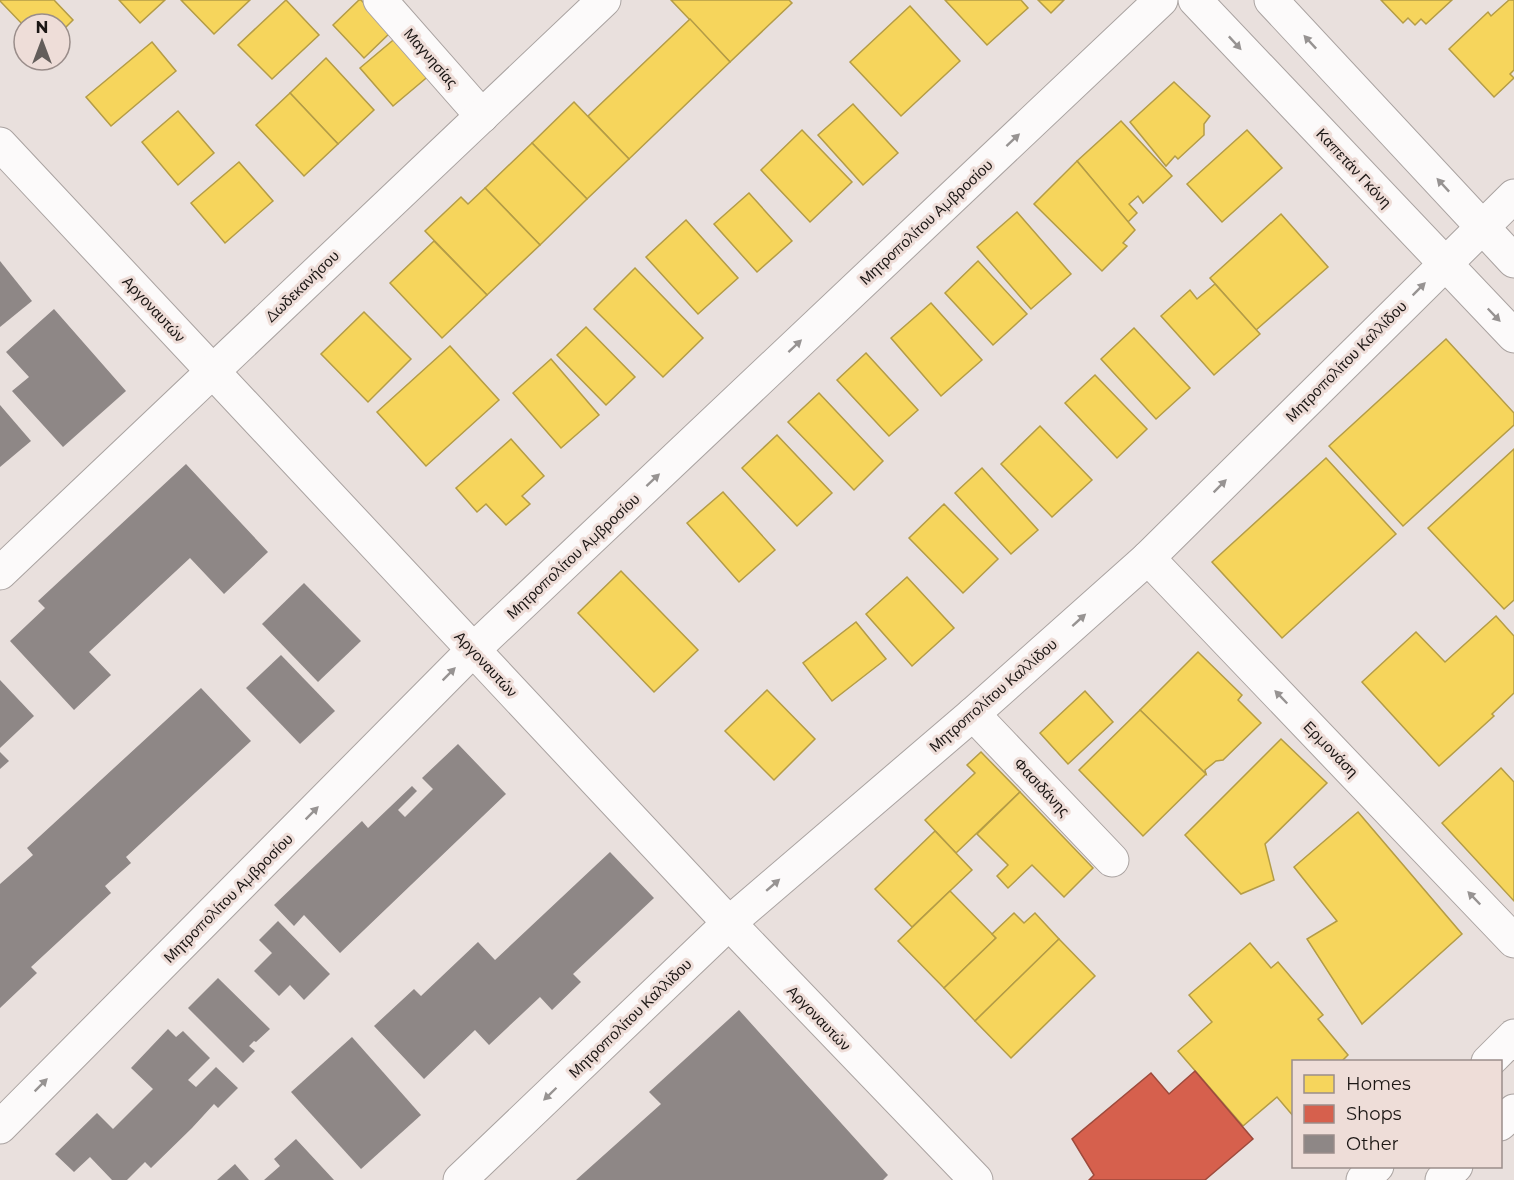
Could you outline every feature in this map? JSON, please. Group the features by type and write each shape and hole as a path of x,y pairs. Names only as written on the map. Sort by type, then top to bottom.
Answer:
{"street":[{"name":"Μαγνησίας","path":"380,0 482,116"},
{"name":"Δωδεκανήσου","path":"0,573 604,0"},
{"name":"Μητροπολίτου Αμβροσίου","path":"0,1127 473,650 1161,0"},
{"name":"Καπετάν Γκόνη","path":"1195,0 1514,336"},
{"path":"1271,0 1514,261"},
{"name":"Αργοναυτών","path":"0,144 729,923 976,1180"},
{"name":"Μητροπολίτου Καλλίδου","path":"460,1180 729,923 973,714 1148,558 1514,196"},
{"name":"Ερμονάση","path":"1148,558 1514,940"},
{"name":"Φασιδάνης","path":"973,714 1112,860"},
{"path":"1490,1060 1514,1036"},
{"path":"1502,1122 1514,1111"},
{"path":"1363,1180 1376,1168"},
{"path":"1442,1180 1455,1168"}],"building: Homes":[{"path":"54,0 65,12 12,14 0,1"},
{"path":"119,0 165,0 140,23"},
{"path":"181,0 250,0 214,34"},
{"path":"286,0 319,35 272,79 238,45"},
{"path":"359,0 391,32 364,58 333,25"},
{"path":"671,0 789,0 792,3 730,62"},
{"path":"945,0 1021,0 1028,8 987,45"},
{"path":"1038,0 1064,0 1051,13"},
{"path":"1381,0 1452,0 1426,24 1421,19 1415,25 1408,18 1403,23"},
{"path":"1509,0 1514,0 1514,70 1510,74 1514,78 1494,97 1449,49 1488,12 1491,16"},
{"path":"910,6 960,61 901,116 850,62"},
{"path":"690,19 730,62 629,159 588,116"},
{"path":"398,36 431,74 393,106 360,68"},
{"path":"152,42 176,71 111,126 86,97"},
{"path":"326,58 374,110 338,144 290,93"},
{"path":"1174,82 1210,116 1204,124 1204,135 1178,159 1175,156 1166,166 1130,122"},
{"path":"290,93 338,144 304,176 256,125"},
{"path":"574,102 629,159 587,199 532,143"},
{"path":"853,104 898,153 863,185 818,135"},
{"path":"178,111 214,153 178,185 142,142"},
{"path":"1121,121 1172,176 1143,203 1138,196 1129,204 1137,213 1128,222 1077,161"},
{"path":"802,130 852,182 810,222 761,170"},
{"path":"1247,130 1282,168 1222,222 1187,184"},
{"path":"532,143 587,199 540,245 485,188"},
{"path":"1077,161 1135,230 1123,243 1127,246 1102,271 1034,204"},
{"path":"239,162 273,201 225,243 191,203"},
{"path":"485,188 540,245 487,295 425,231 461,197 468,204"},
{"path":"749,193 792,241 757,272 714,224"},
{"path":"1017,212 1071,274 1031,309 977,247"},
{"path":"1281,214 1328,267 1256,330 1210,278"},
{"path":"686,220 738,278 698,314 646,257"},
{"path":"434,241 487,295 442,338 390,283"},
{"path":"978,261 1027,314 993,345 945,293"},
{"path":"635,268 703,338 663,377 594,309"},
{"path":"1215,284 1260,334 1214,375 1161,316 1190,290 1197,299"},
{"path":"931,303 982,360 941,396 891,338"},
{"path":"364,312 411,359 368,402 321,354"},
{"path":"586,327 635,377 606,405 557,355"},
{"path":"1134,328 1190,388 1156,419 1101,359"},
{"path":"1446,339 1514,413 1514,425 1403,526 1329,446"},
{"path":"450,346 499,400 426,466 377,412"},
{"path":"866,353 918,410 889,436 837,380"},
{"path":"551,359 599,415 561,448 513,393"},
{"path":"1095,375 1147,429 1117,458 1065,403"},
{"path":"819,393 883,461 854,490 788,422"},
{"path":"1040,426 1092,480 1052,517 1001,464"},
{"path":"777,435 832,493 797,526 742,468"},
{"path":"511,439 544,476 522,496 530,504 506,525 486,504 477,512 456,488"},
{"path":"1514,449 1514,600 1504,609 1428,528"},
{"path":"1326,458 1396,534 1282,638 1212,562"},
{"path":"982,468 1038,530 1011,554 955,493"},
{"path":"723,492 775,550 739,582 687,523"},
{"path":"944,504 998,559 963,593 909,538"},
{"path":"621,571 698,650 654,692 578,613"},
{"path":"907,577 954,628 912,666 866,614"},
{"path":"1496,616 1514,636 1514,693 1492,714 1494,716 1439,766 1362,682 1416,632 1445,662"},
{"path":"856,622 886,659 832,701 803,663"},
{"path":"1198,652 1242,695 1238,700 1261,723 1223,760 1216,761 1205,770 1206,774 1140,710"},
{"path":"767,690 815,739 774,780 725,731"},
{"path":"1085,691 1113,722 1068,764 1040,733"},
{"path":"1140,710 1206,774 1143,836 1079,770"},
{"path":"1281,739 1327,783 1265,844 1274,880 1241,894 1185,835"},
{"path":"981,752 1020,792 956,853 925,820 975,773 967,765"},
{"path":"1501,768 1514,782 1514,901 1442,823"},
{"path":"1020,792 1093,868 1064,897 1032,865 1008,888 997,876 1008,865 977,834"},
{"path":"1358,812 1462,934 1362,1024 1307,939 1337,921 1294,867"},
{"path":"935,831 972,870 912,927 875,889"},
{"path":"950,891 996,938 944,988 898,941"},
{"path":"1014,913 1024,923 1035,913 1059,939 975,1021 944,988 996,938 992,934"},
{"path":"1059,939 1095,976 1011,1058 975,1021"},
{"path":"1250,943 1271,968 1278,962 1323,1015 1318,1019 1348,1055 1343,1060 1292,1060 1292,1115 1277,1097 1243,1126 1178,1051 1212,1022 1189,995"}],"building: Shops":[{"path":"1195,1071 1253,1139 1205,1180 1089,1180 1094,1175 1072,1139 1151,1073 1169,1094"}],"building: Other":[{"path":"0,261 32,301 0,327"},
{"path":"54,309 126,391 63,447 12,391 29,377 6,352"},
{"path":"0,405 31,441 0,467"},
{"path":"186,464 268,552 224,594 190,558 89,652 111,675 74,710 10,641 45,608 38,601"},
{"path":"304,583 361,641 318,682 262,624"},
{"path":"281,655 335,711 300,744 246,688"},
{"path":"0,680 34,716 0,748"},
{"path":"201,688 251,741 126,857 131,863 105,886 111,893 31,967 37,973 0,1008 0,884 33,855 27,848"},
{"path":"458,744 506,794 340,953 304,915 294,926 274,905 362,821 368,828 412,786 417,791 398,810 405,817 433,789 422,778"},
{"path":"0,752 9,761 0,769"},
{"path":"610,852 654,898 573,974 581,982 552,1010 540,997 489,1045 475,1030 424,1079 374,1026 414,989 421,996 478,942 495,960"},
{"path":"278,921 330,974 304,1000 290,985 279,996 254,971 272,953 259,940"},
{"path":"218,978 270,1029 249,1046 255,1051 243,1063 188,1008"},
{"path":"739,1010 888,1175 883,1180 576,1180 661,1104 649,1092"},
{"path":"168,1029 176,1037 183,1031 210,1058 188,1080 196,1087 216,1067 238,1088 218,1108 214,1104 151,1168 145,1162 127,1180 112,1180 90,1157 74,1172 55,1154 97,1113 113,1129 153,1089 131,1068"},
{"path":"352,1037 421,1115 361,1169 291,1092"},
{"path":"296,1139 334,1180 264,1180 280,1166 274,1159"},
{"path":"235,1164 249,1180 217,1180"}]}
